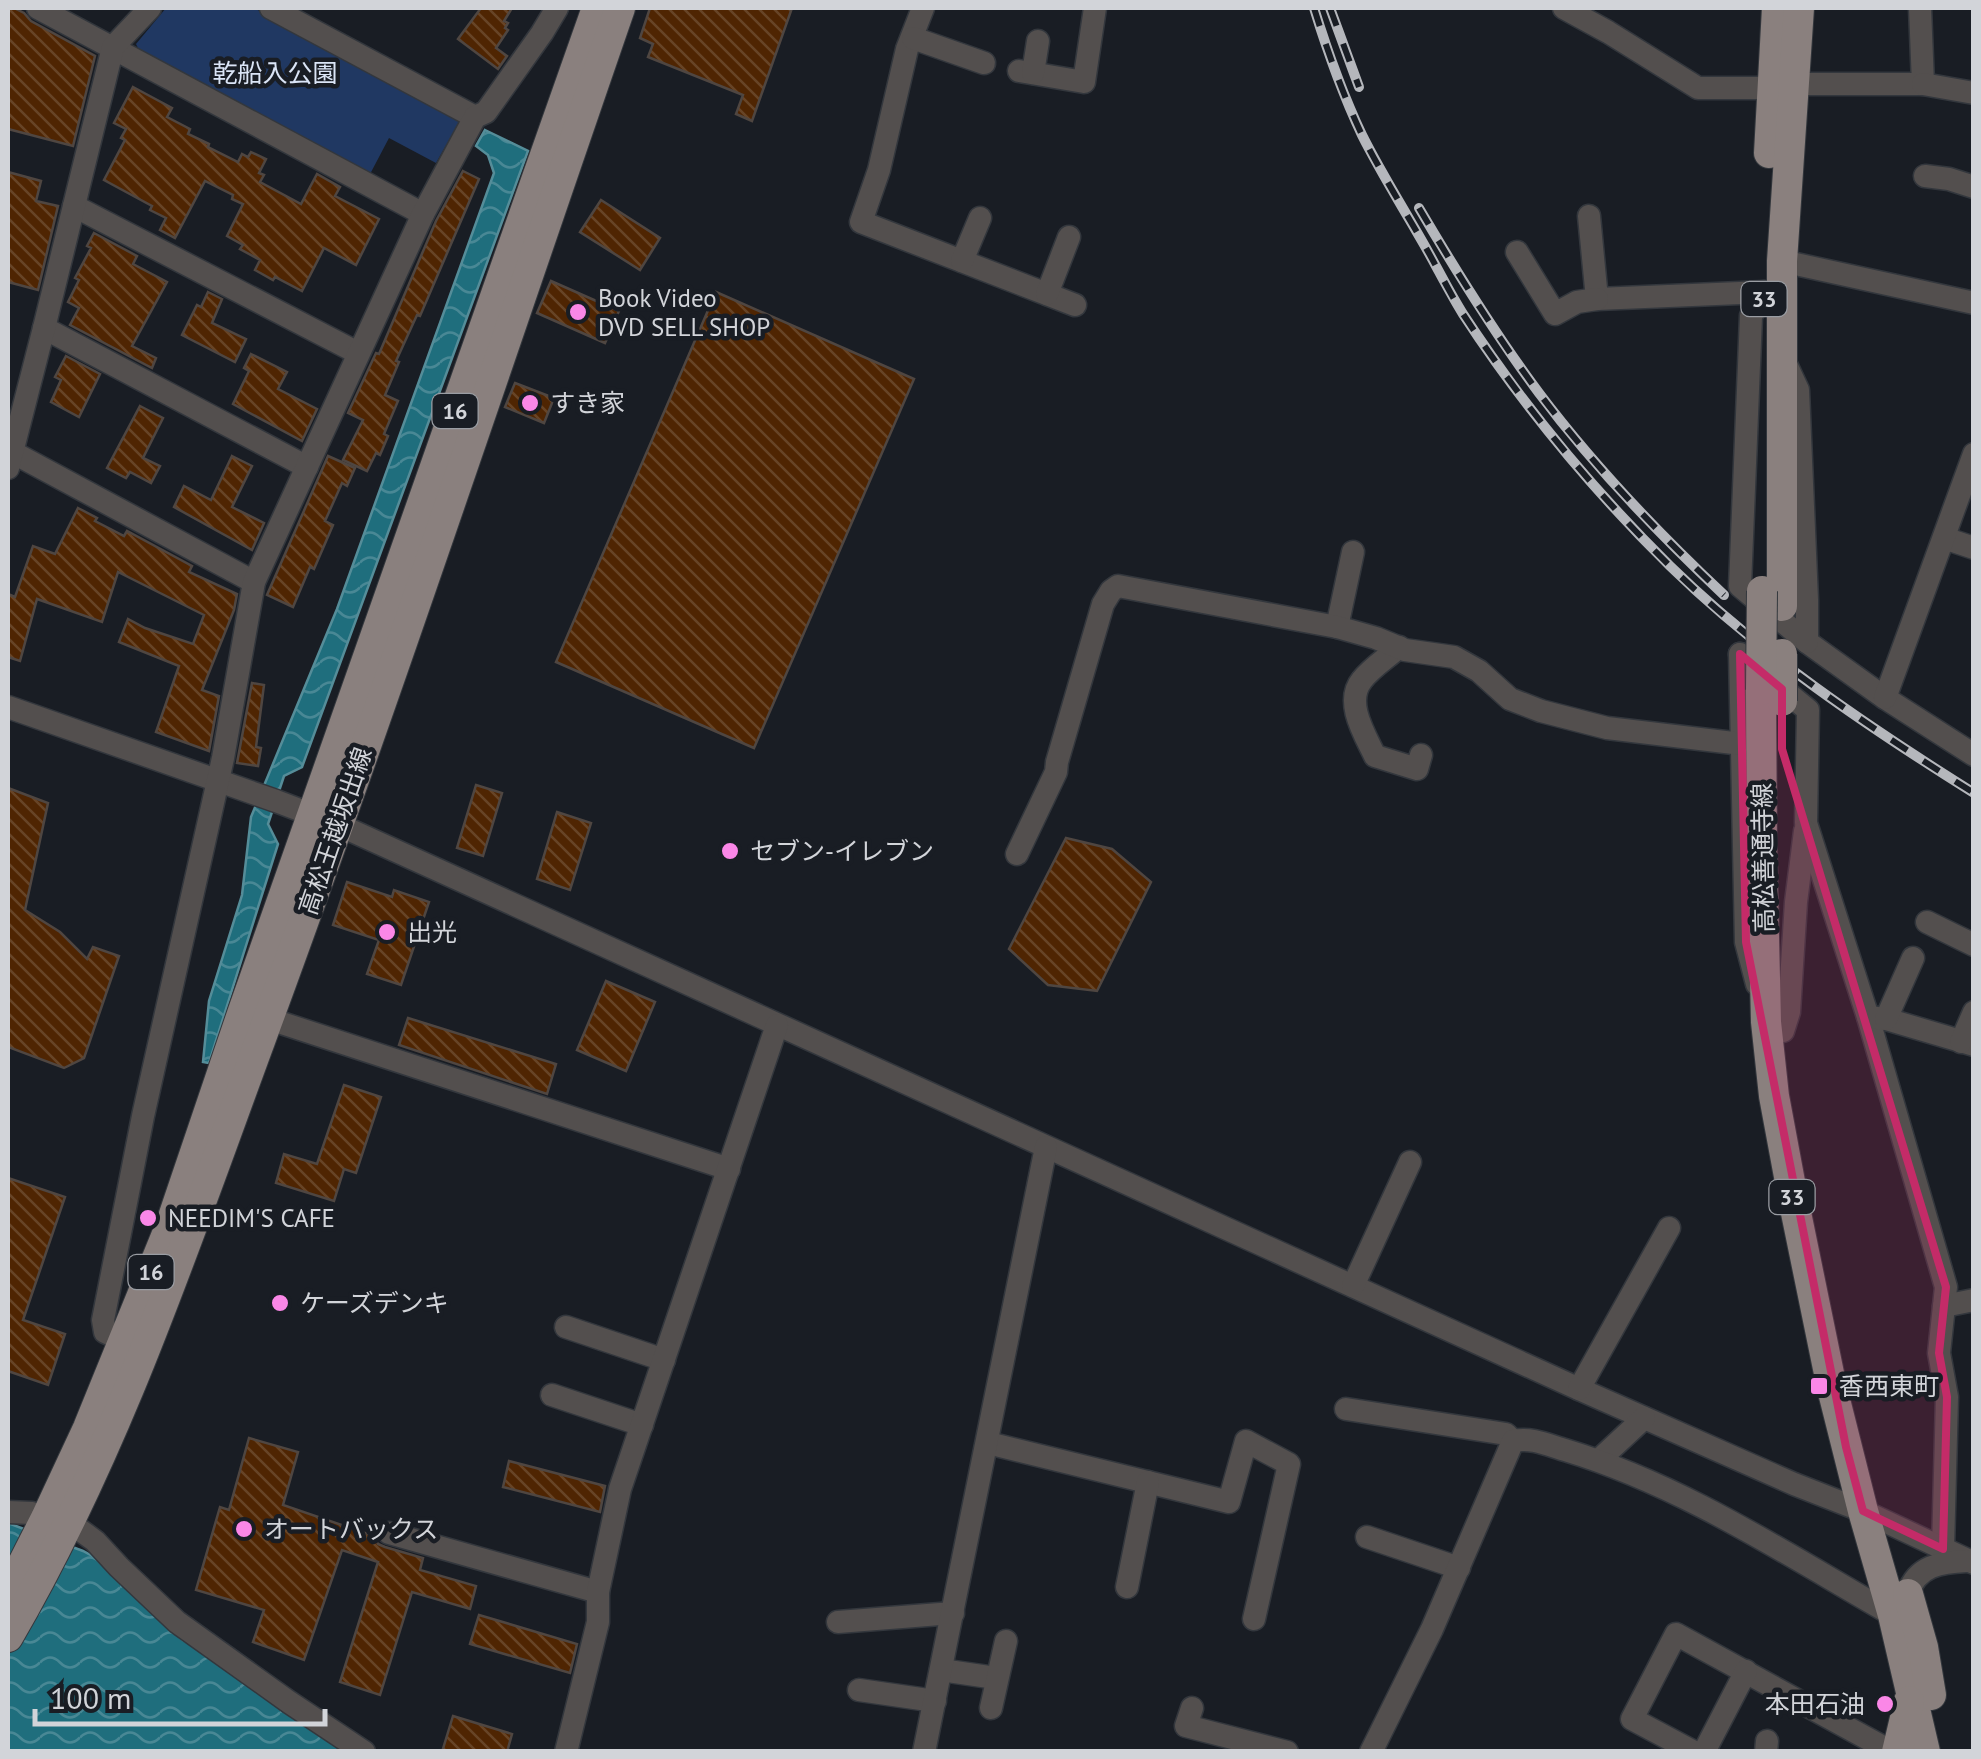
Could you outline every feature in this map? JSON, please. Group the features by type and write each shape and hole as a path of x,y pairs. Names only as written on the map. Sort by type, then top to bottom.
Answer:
{"main road":[{"name":"高松王越坂出線","path":"326,820 597,8"},
{"name":"高松王越坂出線","path":"8,1637 134,1346 620,8"},
{"name":"高松善通寺線","path":"1772,598 1782,260 1782,84 1777,8"},
{"name":"高松善通寺線","path":"1799,8 1782,84 1764,292 1772,696 1762,848 1775,1026 1796,1148 1859,1444 1890,1529 1911,1692 1925,1752"},
{"name":"高松王越坂出線","path":"8,1593 54,1526"},
{"name":"高松善通寺線","path":"1890,1529 1882,1576 1923,1647 1940,1752"},
{"name":"高松善通寺線","path":"1911,1692 1923,1647"},
{"path":"1894,1752 1911,1692"}],"street":[{"path":"38,8 423,214"},
{"path":"150,8 113,47 10,460 254,582"},
{"path":"271,8 474,117"},
{"path":"134,1346 105,1332 102,1320 223,758 254,582 423,214 474,117 486,112 557,8"},
{"path":"923,8 907,50 879,170 861,222 1075,305"},
{"path":"1038,40 1026,72 1084,82 1095,8"},
{"path":"1564,8 1698,88 1924,84 1974,93"},
{"path":"1920,8 1924,84"},
{"path":"912,38 984,63"},
{"path":"1925,176 1974,188"},
{"path":"74,206 358,353"},
{"path":"1589,216 1597,299"},
{"path":"962,261 980,218"},
{"path":"1048,294 1069,236"},
{"path":"1517,252 1555,314 1578,302 1597,299 1764,292"},
{"path":"1782,260 1974,302"},
{"path":"1764,292 1751,316 1740,586 1806,642 1974,755"},
{"path":"44,328 307,467"},
{"path":"1781,352 1798,390 1806,642"},
{"path":"1885,698 1974,454"},
{"path":"1944,538 1974,548"},
{"path":"1338,627 1353,552"},
{"path":"1018,854 1056,772 1103,604 1118,586 1338,627 1398,648 1454,657 1479,671 1510,699 1607,728 1742,744"},
{"path":"1398,648 1359,682 1357,716 1375,756 1417,769 1420,755"},
{"path":"1740,654 1808,710 1806,823 1789,1012 1775,1026 1746,942 1742,744 1740,654"},
{"path":"8,706 326,820 1579,1389 1972,1562"},
{"path":"1806,823 1877,1018 1946,1287 1939,1352 1946,1397 1943,1550"},
{"path":"1927,922 1974,944"},
{"path":"1877,1018 1913,958"},
{"path":"1877,1018 1967,1044 1974,1012"},
{"path":"256,1015 729,1170"},
{"path":"566,1752 598,1622 598,1592 620,1489 777,1026"},
{"path":"924,1752 1046,1148"},
{"path":"1353,1286 1410,1162"},
{"path":"1579,1389 1669,1228"},
{"path":"1944,1306 1974,1300"},
{"path":"566,1327 664,1360"},
{"path":"552,1395 642,1425"},
{"path":"1346,1409 1506,1434 1514,1441"},
{"path":"1599,1460 1644,1418"},
{"path":"1514,1441 1526,1438 1599,1460 1697,1502 1900,1604 1912,1580 1932,1565 1972,1562"},
{"path":"988,1443 1230,1502 1246,1441 1289,1464 1254,1619"},
{"path":"1370,1752 1432,1629 1514,1441"},
{"path":"1127,1586 1148,1482"},
{"path":"8,1512 32,1513 54,1526 80,1530 96,1541 177,1622 364,1752"},
{"path":"1882,1576 1881,1553 1890,1529"},
{"path":"389,1533 598,1592"},
{"path":"1367,1537 1459,1568"},
{"path":"838,1622 953,1613"},
{"path":"1694,1752 1629,1724 1669,1630 1894,1752"},
{"path":"991,1708 1006,1642"},
{"path":"941,1670 996,1678"},
{"path":"1704,1752 1746,1671"},
{"path":"858,1690 935,1701"},
{"path":"1192,1708 1186,1726 1287,1752"}],"highlighted area":[{"path":"1740,654 1782,689 1782,749 1946,1287 1939,1353 1947,1397 1943,1549 1863,1511 1846,1447 1746,942"}],"green space":[{"name":"乾船入公園","path":"166,8 254,8 461,119 436,163 389,138 369,176 142,56 136,44"}],"water":[{"path":"485,130 528,151 302,767 284,776 268,824 278,844 209,1063 203,1062 209,1001 242,895 251,817 337,609 494,173 488,155 476,146"},
{"path":"8,1523 96,1558 350,1751 8,1751"}],"building":[{"path":"8,8 24,13 31,21 95,56 73,146 8,129"},
{"path":"481,8 512,8 504,21 508,30 496,48 507,56 498,69 458,39"},
{"path":"650,8 792,8 752,121 736,114 743,95 648,57 653,44 640,38"},
{"path":"133,87 172,108 167,117 190,129 188,134 209,144 208,147 238,162 242,154 248,157 251,152 266,159 259,173 264,175 260,182 301,204 317,174 340,187 335,196 379,219 356,265 324,248 302,291 255,270 260,260 227,236 243,204 205,181 175,238 160,230 166,218 104,180 125,140 121,138 126,129 114,123"},
{"path":"463,171 479,179 420,316 417,315 396,361 399,362 385,395 398,401 380,455 376,453 367,471 343,460 363,420 348,413"},
{"path":"8,172 41,181 36,201 58,206 38,290 8,282"},
{"path":"601,200 660,238 640,270 580,232"},
{"path":"94,233 137,256 133,264 167,282 132,346 156,358 152,368 70,325 79,308 68,302"},
{"name":"Book Video DVD SELL SHOP","path":"551,281 619,311 605,343 537,313"},
{"path":"208,292 222,299 212,323 246,339 235,362 182,335"},
{"path":"716,292 914,379 754,748 556,662"},
{"path":"251,354 287,372 278,389 317,409 302,441 233,404 249,371 244,368"},
{"path":"66,356 100,374 79,417 51,402 61,380 55,377"},
{"name":"すき家","path":"515,383 554,398 544,423 505,407"},
{"path":"140,406 163,418 143,458 160,466 151,483 130,472 126,478 107,468"},
{"path":"232,456 252,466 232,507 264,523 252,550 174,507 184,486 211,500"},
{"path":"328,456 355,468 347,486 342,483 325,521 333,525 293,607 267,595"},
{"path":"78,508 124,536 127,531 192,566 189,572 237,594 202,690 219,696 209,751 156,732 179,666 119,642 128,619 193,644 204,615 118,572 102,622 37,599 20,661 8,657 8,594 15,597 33,546 55,554"},
{"path":"252,683 264,685 256,747 261,748 258,766 237,763"},
{"path":"476,785 502,793 483,856 457,848"},
{"path":"8,788 48,803 25,910 60,932 87,959 93,947 119,956 84,1058 64,1068 8,1047"},
{"path":"557,812 591,823 570,890 537,879"},
{"path":"1066,838 1112,849 1151,882 1097,991 1048,985 1009,949"},
{"name":"出光","path":"347,882 392,897 394,890 429,902 401,985 367,974 379,940 333,925"},
{"path":"606,981 655,1002 626,1071 577,1050"},
{"path":"408,1018 556,1064 547,1094 399,1045"},
{"path":"344,1085 381,1097 356,1173 344,1169 334,1201 276,1183 284,1154 317,1164"},
{"path":"8,1178 65,1197 23,1320 65,1334 48,1385 8,1371"},
{"path":"249,1438 298,1452 283,1505 374,1536 378,1544 423,1558 420,1570 476,1586 470,1609 412,1592 380,1695 340,1682 378,1562 342,1550 304,1660 253,1642 264,1610 196,1590 220,1507 229,1510"},
{"path":"509,1461 605,1486 600,1512 503,1487"},
{"path":"479,1615 577,1644 570,1673 470,1644"},
{"path":"453,1716 512,1734 507,1752 442,1752"}],"railway":[{"path":"1314,8 1362,135 1463,314 1509,381 1586,477 1670,566 1740,629 1855,715 1974,793"},
{"path":"1330,8 1359,87"},
{"path":"1419,208 1491,325 1560,420 1627,498 1724,595"}],"place":[{"name":"Book Video DVD SELL SHOP","path":"578,312"},
{"name":"すき家","path":"530,403"},
{"name":"セブン-イレブン","path":"730,851"},
{"name":"出光","path":"387,932"},
{"name":"NEEDIM'S CAFE","path":"148,1218"},
{"name":"ケーズデンキ","path":"280,1303"},
{"name":"香西東町","path":"1819,1386"},
{"name":"オートバックス","path":"244,1529"},
{"name":"本田石油","path":"1885,1704"}]}
